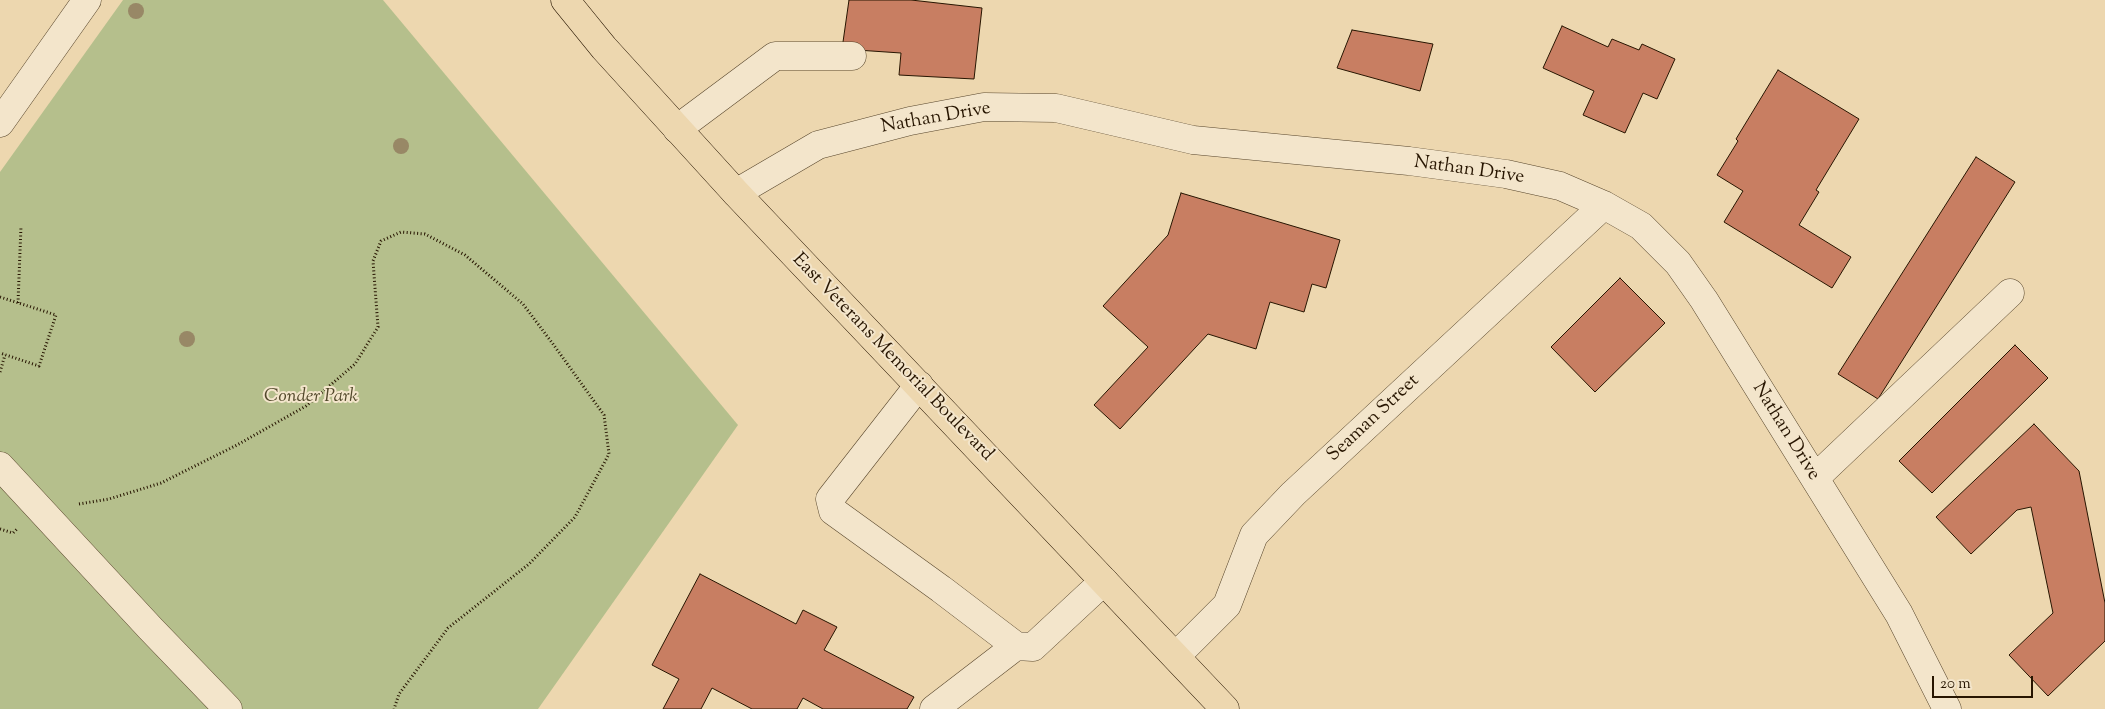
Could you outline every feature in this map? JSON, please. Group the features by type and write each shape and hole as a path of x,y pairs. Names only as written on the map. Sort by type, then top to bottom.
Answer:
{"main road":[{"name":"East Veterans Memorial Boulevard","path":"565,0 604,48 736,193 1225,709"}],"street":[{"path":"0,123 87,0"},
{"path":"678,129 774,56 852,56"},
{"name":"Nathan Drive","path":"736,193 818,145 910,121 984,107 1056,108 1193,140 1506,174 1560,186 1604,205 1641,226 1678,263 1704,300 1898,614 1947,709"},
{"name":"Seaman Street","path":"1176,656 1227,606 1254,535 1293,494 1604,205"},
{"path":"1814,478 2010,293"},
{"path":"918,385 830,499 833,511 1016,646 1033,648 1104,582"},
{"path":"0,466 228,709"},
{"path":"934,709 1016,646"}],"path":[{"path":"18,303 21,226"},
{"path":"0,529 12,533 41,510 109,500 161,483 238,445 306,406 356,364 378,327 373,261 381,241 401,232 425,234 465,255 523,304 604,415 609,454 575,517 529,564 448,628 399,694 394,709"},
{"path":"0,297 56,315 39,366 0,353"},
{"path":"0,372 5,355"}],"green space":[{"name":"Conder Park","path":"123,0 383,0 738,425 538,709 0,709 0,172"}],"building":[{"path":"849,0 911,0 982,8 974,79 899,75 901,53 842,49"},
{"path":"1562,26 1608,47 1612,39 1639,50 1642,44 1675,59 1657,99 1643,93 1625,133 1583,115 1594,91 1543,68"},
{"path":"1352,30 1433,44 1420,91 1337,68"},
{"path":"1778,70 1859,119 1816,190 1819,192 1799,225 1851,257 1832,288 1724,222 1743,191 1717,175 1738,141 1736,139"},
{"path":"1976,157 2015,182 1878,399 1838,374"},
{"path":"1181,193 1340,240 1326,288 1312,284 1304,312 1270,302 1256,349 1208,334 1120,429 1094,405 1148,347 1103,306 1168,235"},
{"path":"1620,278 1665,323 1595,392 1551,347"},
{"path":"2015,345 2048,378 1932,493 1899,461"},
{"path":"2034,424 2079,471 2105,603 2105,641 2048,696 2009,655 2053,613 2031,507 2017,510 1971,554 1936,517"},
{"path":"700,574 796,624 803,610 837,627 824,650 914,697 907,709 823,709 803,698 797,709 752,709 712,688 701,709 663,709 679,679 652,665"}]}
